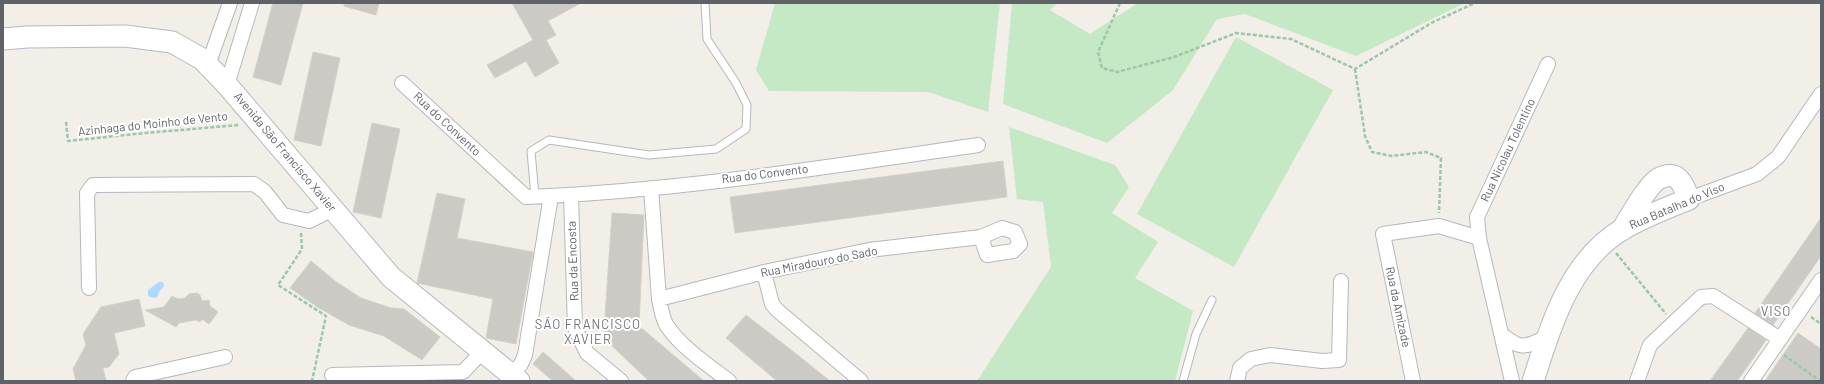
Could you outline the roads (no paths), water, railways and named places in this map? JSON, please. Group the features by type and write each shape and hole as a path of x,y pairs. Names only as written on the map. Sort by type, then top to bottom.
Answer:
{"street":[{"path":"208,65 230,3"},
{"path":"227,85 252,3"},
{"name":"Avenida São Francisco Xavier","path":"3,39 27,37 132,37 172,42 202,58 227,85 391,277 515,378"},
{"name":"Rua Nicolau Tolentino","path":"1512,381 1479,238 1477,217 1548,64"},
{"name":"Rua do Convento","path":"402,83 526,196 571,195 652,188 978,145"},
{"name":"Rua Batalha do Viso","path":"1533,381 1547,337 1562,301 1573,280 1586,264 1614,236 1660,211 1757,174 1778,157 1821,94"},
{"path":"1614,236 1652,184 1659,178 1669,175 1676,177 1683,186 1689,199"},
{"path":"89,288 87,193 93,185 254,184 265,192 283,215 309,221 333,209"},
{"path":"652,188 659,299 667,326 690,350 729,381"},
{"name":"Rua da Encosta","path":"571,195 575,328 587,353 621,381"},
{"path":"515,378 525,356 551,196"},
{"name":"Rua da Amizade","path":"1413,381 1383,234 1439,226 1479,238"},
{"name":"Rua Miradouro do Sado","path":"659,299 764,272 869,250 981,237"},
{"path":"764,272 772,304 776,310 861,381"},
{"path":"1751,381 1821,280"},
{"path":"1237,381 1240,368 1251,360 1270,355 1322,360 1339,360 1341,281"},
{"path":"1637,381 1650,344 1701,297 1713,296 1777,343"},
{"path":"1501,334 1516,346 1529,346 1547,337"},
{"path":"332,375 463,372 483,351"},
{"path":"133,381 135,377 225,357"}],"lane":[{"path":"535,196 531,151 549,140 649,155 716,149 746,129 746,105 736,82 707,40 705,3"},
{"path":"1183,381 1196,334 1212,300"}],"water":[{"path":"159,282 163,282 164,286 157,297 154,298 148,296 148,290"}],"district":[{"name":"VISO","path":"1776,311"},
{"name":"SÃO FRANCISCO XAVIER","path":"588,332"}]}
